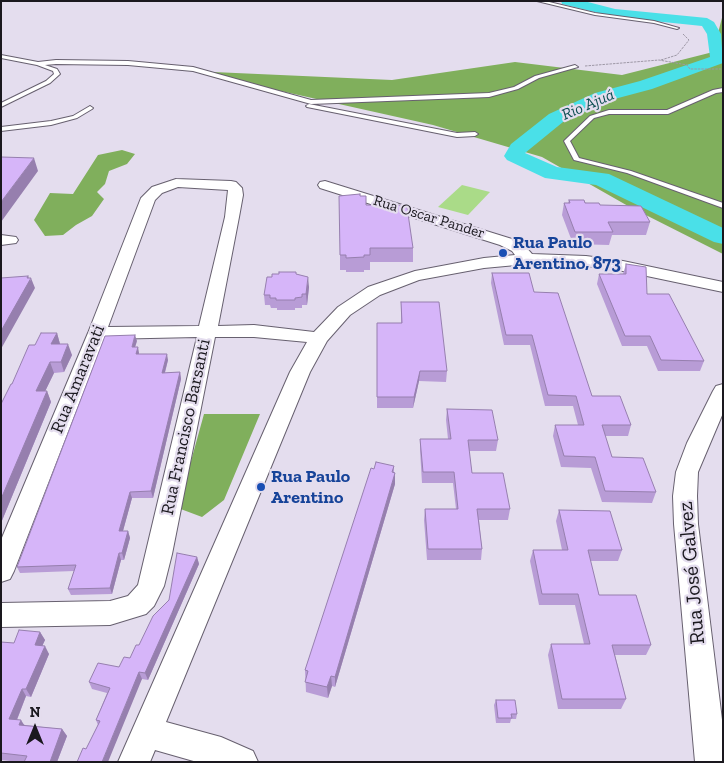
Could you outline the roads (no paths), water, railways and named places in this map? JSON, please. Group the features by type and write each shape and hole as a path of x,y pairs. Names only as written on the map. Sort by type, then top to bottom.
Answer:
{"street":[{"name":"Rua Francisco Barsanti","path":"1,615 110,614 136,606 145,598 151,586 236,191 231,185 205,182 176,183 157,190"},
{"name":"Rua Oscar Pander","path":"325,185 506,242 518,248 526,259"},
{"name":"Rua Amaravati","path":"1,571 97,333 145,204 151,194 157,190"},
{"path":"134,762 288,398 319,338 344,311 358,300 394,283 415,276 460,267 526,259 586,261 623,266 723,287"},
{"path":"97,333 270,332 319,338"},
{"name":"Rua José Galvez","path":"711,762 686,524 685,496 687,472 723,391"},
{"path":"147,732 221,753 242,762"}],"lane":[{"path":"539,1 588,13 654,22 677,28"},
{"path":"1,56 38,64 55,70 57,74 55,78 1,105"},
{"path":"38,64 56,62 128,63 193,69 311,102 489,95 516,88 537,77 575,68"},
{"path":"723,90 715,91 668,112 609,112 600,114 592,117 567,141 576,159 629,172 723,206"},
{"path":"311,102 308,106 457,134 475,134"},
{"path":"1,129 52,123 75,117 90,108"}],"waterway":[{"name":"Rio Ajuá","path":"567,1 615,13 707,22 714,34 718,59 646,85 601,97 556,118 518,148 514,156 553,173 601,179 723,237"}],"place":[{"name":"Rua Paulo Arentino, 873","path":"503,253"},
{"name":"Rua Paulo Arentino","path":"261,487"}]}
